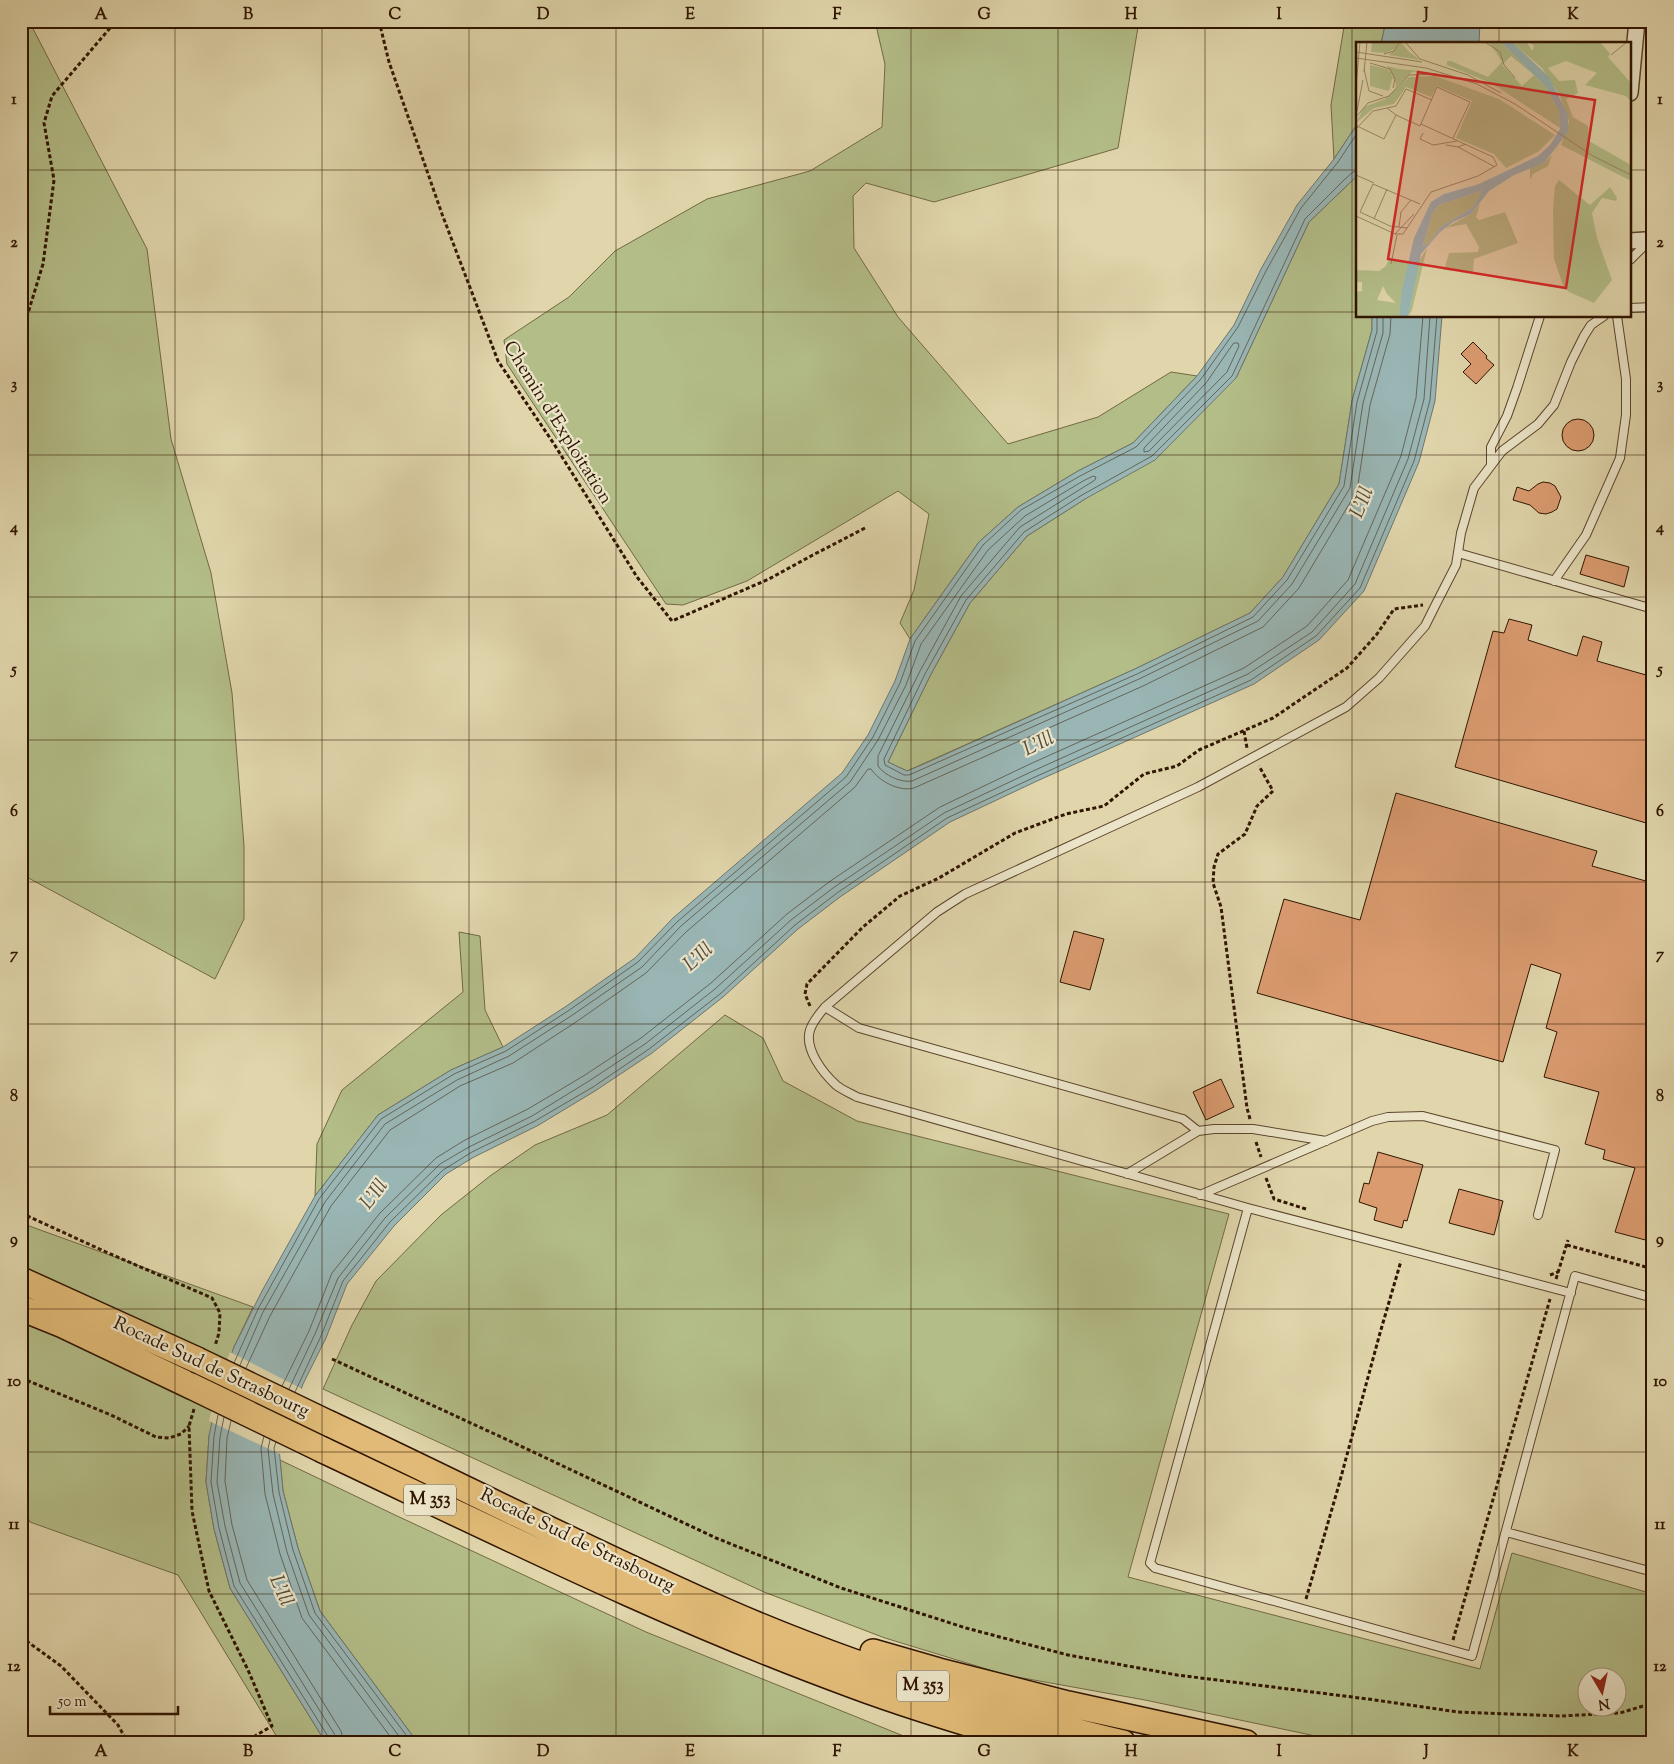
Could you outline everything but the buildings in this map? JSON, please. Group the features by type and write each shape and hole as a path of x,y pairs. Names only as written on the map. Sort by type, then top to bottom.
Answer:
{"highway":[{"name":"Rocade Sud de Strasbourg","path":"21,1280 205,1356 330,1424 620,1564 729,1613 917,1684 1012,1714 1123,1743"},
{"name":"Rocade Sud de Strasbourg","path":"21,1308 63,1325 193,1396 323,1450 612,1586 768,1652 850,1684 940,1715 1034,1743"},
{"path":"729,1613 778,1617 874,1652 939,1671 1068,1704 1246,1743"},
{"path":"850,1684 935,1728 979,1743"}],"street":[{"path":"1632,72 1637,21"},
{"path":"1632,241 1645,240 1651,242"}],"lane":[{"path":"1632,258 1651,242"},
{"path":"1632,308 1653,308"},
{"path":"1491,465 1492,447 1507,416 1540,318"},
{"path":"1571,1293 1200,1195 857,1097 837,1086 820,1067 810,1047 809,1032 815,1018 825,1006 938,912 965,894 1198,788 1346,707 1379,678 1425,626 1456,565 1474,488 1502,451 1538,424 1554,405 1571,362 1584,336 1591,325 1601,318"},
{"path":"1554,581 1586,535 1620,458 1626,415 1626,379 1616,318"},
{"path":"1458,553 1653,609"},
{"path":"825,1006 859,1028 1183,1119 1198,1131"},
{"path":"1200,1195 1372,1121 1388,1117 1423,1116 1555,1150 1538,1215"},
{"path":"1127,1174 1198,1131 1214,1128 1253,1129 1326,1141"},
{"path":"1248,1208 1150,1563 1155,1568 1472,1656 1575,1276 1653,1298"},
{"path":"1506,1532 1653,1572"}],"path":[{"path":"21,336 42,264 54,180 44,123 52,96 116,21"},
{"name":"Chemin d'Exploitation","path":"378,21 389,62 436,196 498,361 554,444 637,577 672,621 769,580 865,528"},
{"path":"815,1018 805,994 806,984 863,927 900,896 939,878 1015,833 1066,814 1104,806 1144,774 1177,766 1199,750 1273,718 1347,668 1377,634 1394,608 1436,604"},
{"path":"1244,731 1248,749 1273,791 1257,806 1245,834 1218,854 1214,867 1214,883 1220,907 1247,1108 1264,1168 1274,1200 1312,1211"},
{"path":"21,1213 212,1298 220,1313 219,1333 205,1356"},
{"path":"1450,1650 1568,1240"},
{"path":"1567,1245 1653,1269"},
{"path":"1303,1609 1405,1249"},
{"path":"1547,1275 1558,1272"},
{"path":"332,1359 716,1538 841,1588 966,1628 1068,1655 1177,1675 1458,1712 1561,1716 1620,1713 1653,1703"},
{"path":"21,1378 111,1415 156,1437 168,1438 181,1434 189,1426"},
{"path":"193,1396 189,1426 192,1512 209,1591 248,1670 272,1726 243,1743"},
{"path":"21,1637 62,1666 118,1725 128,1743"}],"green space":[{"path":"21,21 29,21 147,249 171,439 211,573 232,693 244,846 244,919 215,979 21,874"},
{"path":"875,21 1139,21 1118,148 934,202 866,183 853,196 854,248 898,317 1008,444 1098,417 1171,372 1197,376 1133,443 1078,471 1018,507 979,542 910,639 900,623 914,590 929,514 898,491 747,581 683,605 666,604 507,364 504,340 569,297 615,251 707,199 810,171 882,127 885,64"},
{"path":"1345,21 1386,21 1381,42 1356,42 1356,126 1334,159 1331,105"},
{"path":"1356,177 1356,318 1372,318 1372,330 1352,401 1339,484 1283,577 1250,613 1135,669 907,771 888,762 930,676 970,603 1027,536 1085,499 1236,378 1309,222"},
{"path":"459,932 480,936 485,1010 503,1047 451,1070 378,1115 315,1196 317,1144 342,1090 463,992"},
{"path":"725,1015 763,1038 783,1081 857,1121 1229,1214 1128,1577 1480,1669 1512,1553 1653,1594 1653,1743 1385,1743 1325,1738 1145,1700 1006,1675 885,1638 764,1592 323,1389 352,1325 376,1281 441,1215 490,1176 535,1145 607,1115"},
{"path":"21,1223 253,1307 234,1347 209,1436 206,1482 214,1529 230,1588 326,1743 269,1743 277,1737 178,1575 30,1522 21,1505"},
{"path":"280,1460 646,1632 921,1743 418,1743 320,1611 298,1548 283,1491"}],"water":[{"path":"1386,21 1480,21 1479,42 1381,42"},
{"name":"L'Ill","path":"1356,126 1356,177 1309,222 1236,378 1155,460 1085,499 1027,536 970,603 930,676 888,762 907,771 1135,669 1250,613 1283,577 1339,484 1352,401 1372,330 1372,318 1442,318 1435,401 1419,462 1364,591 1319,640 1254,684 950,822 840,897 798,929 723,997 652,1053 595,1091 537,1126 474,1157 446,1174 394,1226 347,1284 326,1338 303,1384 279,1448 283,1491 298,1548 320,1611 418,1743 326,1743 230,1588 214,1529 206,1482 209,1436 219,1388 234,1347 262,1291 315,1196 378,1115 451,1070 503,1047 635,958 673,918 842,773 868,735 895,681 910,639 979,542 1018,507 1078,471 1133,443 1197,376 1234,325 1261,269 1297,205 1334,159"}],"pier":[{"path":"230,1352 304,1390 282,1448 282,1455 209,1421 217,1387"}]}
